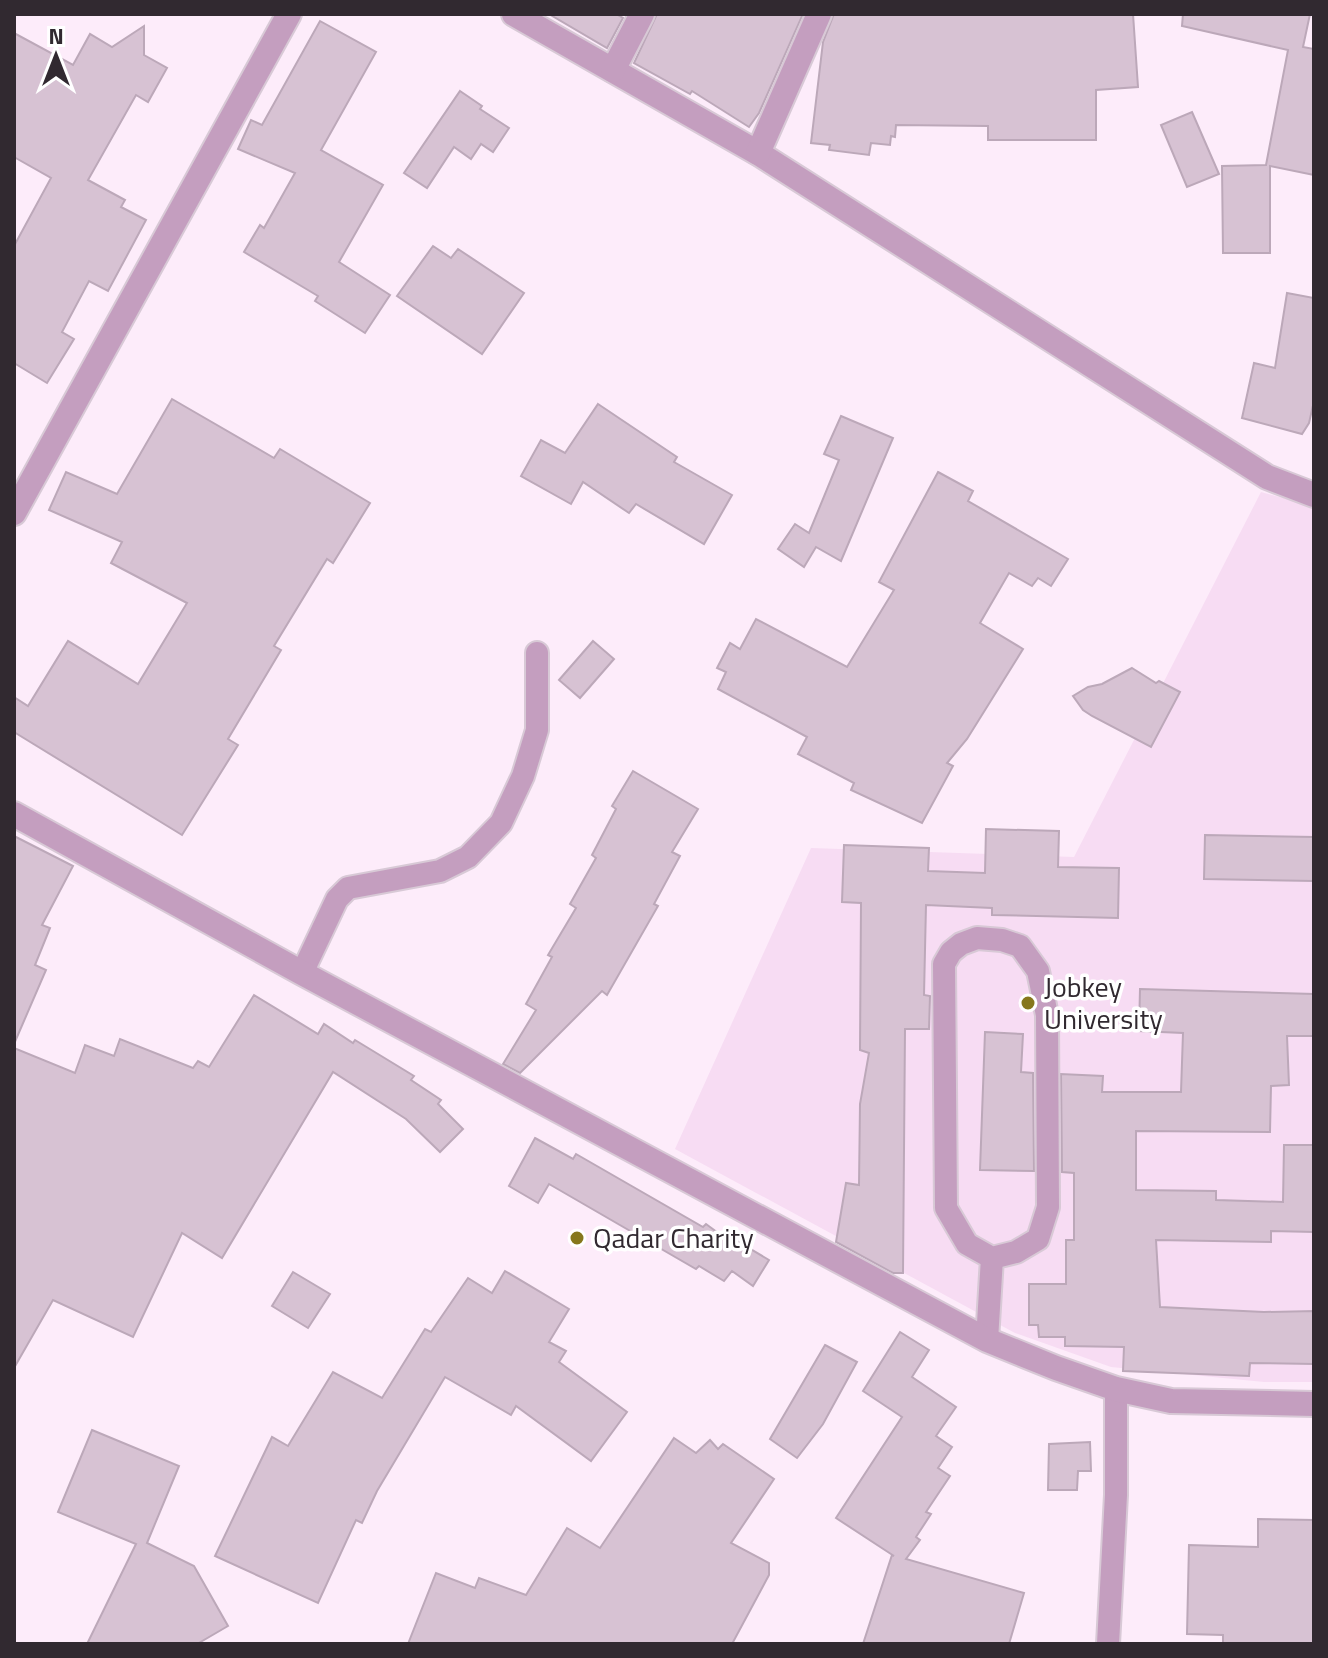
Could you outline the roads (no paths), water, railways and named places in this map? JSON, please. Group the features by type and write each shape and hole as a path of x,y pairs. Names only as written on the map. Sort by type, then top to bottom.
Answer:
{"street":[{"path":"14,513 289,14"},
{"path":"514,14 758,153 1267,477 1314,495"},
{"path":"613,70 642,14"},
{"path":"758,153 819,14"},
{"path":"14,814 302,973 987,1340 1116,1389 1171,1401 1314,1404"}],"lane":[{"path":"302,973 337,899 348,888 440,871 468,857 501,823 523,776 537,730 537,653"},
{"path":"977,938 1002,940 1020,946 1038,971 1047,1015 1048,1207 1038,1239 1016,1252 992,1258 967,1244 946,1208 944,964 951,952 961,944 977,938"},
{"path":"987,1340 992,1258"},
{"path":"1108,1644 1116,1495 1116,1389"}],"place":[{"name":"Jobkey University","path":"1028,1003"},
{"name":"Qadar Charity","path":"577,1238"}]}
